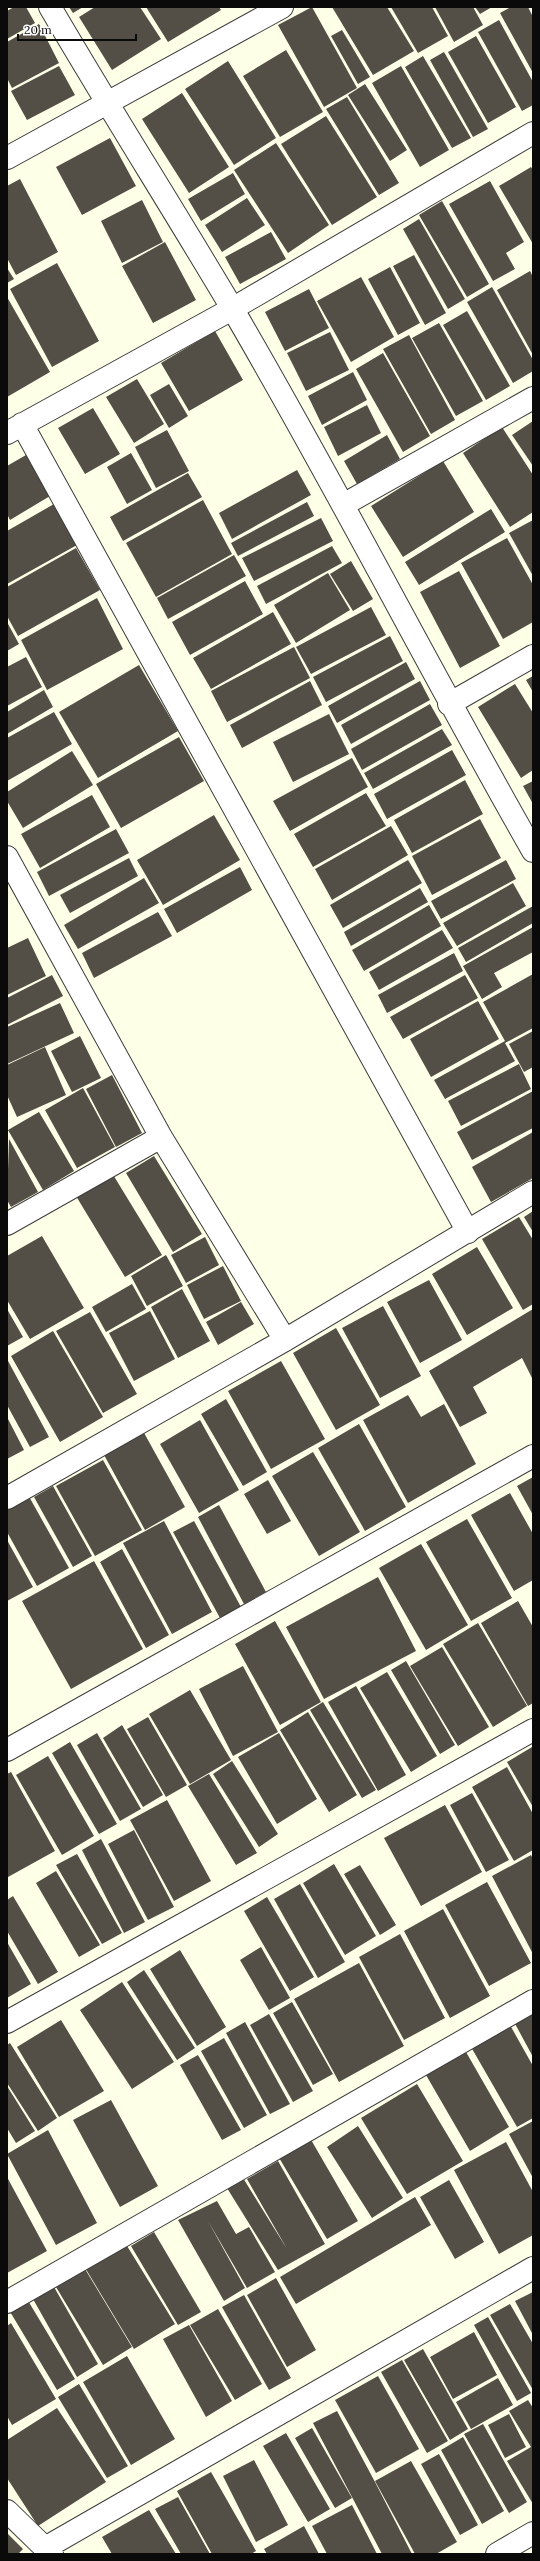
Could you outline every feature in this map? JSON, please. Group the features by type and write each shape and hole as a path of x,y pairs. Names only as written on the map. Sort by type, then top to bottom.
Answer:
{"street":[{"path":"50,7 107,104 232,309 343,504 449,704 533,851"},
{"path":"7,158 282,7"},
{"path":"468,1232 15,428 232,309 533,133"},
{"path":"343,504 533,398"},
{"path":"449,704 533,656"},
{"path":"7,857 161,1138 285,1340"},
{"path":"7,1224 161,1138"},
{"path":"7,1498 285,1340 533,1192"},
{"path":"7,1750 533,1456"},
{"path":"7,2022 533,1730"},
{"path":"7,2302 533,2001"},
{"path":"7,2511 48,2551 533,2268"},
{"path":"497,2554 533,2534"}],"building":[{"path":"14,7 26,7 35,23 7,39 7,11"},
{"path":"69,7 83,7 73,13"},
{"path":"95,7 140,7 161,39 112,70 79,17"},
{"path":"146,7 219,7 221,10 168,42"},
{"path":"312,7 357,88 324,107 278,25"},
{"path":"332,7 387,7 414,51 373,75"},
{"path":"391,7 432,7 448,36 418,53"},
{"path":"435,7 473,7 483,25 454,42"},
{"path":"475,7 492,7 480,14"},
{"path":"511,7 528,7 533,17 533,73 500,13"},
{"path":"499,20 533,82 533,105 522,111 478,32"},
{"path":"39,24 59,63 12,88 7,78 7,42"},
{"path":"342,30 370,77 358,84 331,36"},
{"path":"476,36 516,107 488,123 448,52"},
{"path":"286,50 323,112 280,137 243,76"},
{"path":"444,52 488,129 473,137 430,60"},
{"path":"423,56 471,138 452,148 405,67"},
{"path":"228,61 276,138 234,165 185,89"},
{"path":"59,66 75,95 27,120 11,91"},
{"path":"401,66 449,150 420,167 372,83"},
{"path":"365,84 407,150 390,161 348,95"},
{"path":"182,93 229,167 189,193 142,119"},
{"path":"347,97 399,183 379,195 326,109"},
{"path":"326,116 377,197 332,225 281,144"},
{"path":"110,138 136,186 82,215 56,167"},
{"path":"276,143 329,225 288,253 234,170"},
{"path":"531,167 533,170 533,244 499,186"},
{"path":"233,173 245,194 201,221 188,199"},
{"path":"20,179 58,252 16,275 7,258 7,186"},
{"path":"490,181 524,242 506,253 515,269 493,281 449,204"},
{"path":"247,198 265,225 222,252 205,225"},
{"path":"142,200 163,242 122,263 101,221"},
{"path":"442,201 489,284 467,297 419,215"},
{"path":"419,219 465,299 448,309 403,229"},
{"path":"271,232 286,259 240,284 225,257"},
{"path":"165,242 196,300 153,323 122,266"},
{"path":"414,255 446,313 425,325 393,266"},
{"path":"57,263 99,341 52,367 10,289"},
{"path":"390,267 420,323 398,335 368,279"},
{"path":"7,268 14,279 7,283"},
{"path":"530,271 533,277 533,355 497,290"},
{"path":"361,277 394,337 351,362 317,301"},
{"path":"492,287 533,360 533,371 513,383 467,302"},
{"path":"309,289 329,328 285,351 265,312"},
{"path":"7,297 50,372 7,397"},
{"path":"467,311 510,386 486,400 443,325"},
{"path":"439,323 483,401 456,416 412,338"},
{"path":"215,331 243,380 189,411 161,363"},
{"path":"330,332 349,370 306,391 287,353"},
{"path":"409,335 455,420 431,434 383,349"},
{"path":"383,353 430,436 403,452 356,369"},
{"path":"353,372 367,400 322,425 308,396"},
{"path":"137,379 164,424 134,443 106,397"},
{"path":"169,384 188,416 169,428 150,395"},
{"path":"367,405 381,433 338,456 324,427"},
{"path":"93,408 120,454 85,474 58,428"},
{"path":"533,421 533,466 512,435"},
{"path":"502,427 533,475 533,512 510,527 463,453"},
{"path":"167,430 189,471 156,488 135,447"},
{"path":"387,435 400,459 357,484 344,461"},
{"path":"131,453 152,490 127,504 107,467"},
{"path":"26,455 50,496 10,520 7,514 7,466"},
{"path":"443,461 474,512 403,557 371,506"},
{"path":"297,470 311,495 232,539 219,513"},
{"path":"188,473 202,497 123,541 110,517"},
{"path":"203,500 232,554 156,597 126,543"},
{"path":"307,502 314,516 238,556 231,543"},
{"path":"54,504 77,545 7,584 7,531"},
{"path":"491,509 505,532 419,585 405,562"},
{"path":"321,518 333,541 254,581 242,558"},
{"path":"533,520 533,576 509,533"},
{"path":"507,538 533,585 533,622 503,639 461,563"},
{"path":"332,546 342,563 266,604 257,586"},
{"path":"76,548 100,590 18,636 7,616 7,587"},
{"path":"234,555 246,576 168,619 157,598"},
{"path":"351,561 373,599 353,611 330,574"},
{"path":"459,571 500,646 460,668 420,592"},
{"path":"328,573 350,610 296,643 274,605"},
{"path":"245,581 263,614 190,655 172,622"},
{"path":"97,598 123,649 47,690 21,640"},
{"path":"371,607 386,635 311,674 296,647"},
{"path":"273,612 291,644 211,689 193,658"},
{"path":"7,622 19,644 7,651"},
{"path":"390,636 403,661 326,702 313,677"},
{"path":"294,647 310,678 227,722 211,691"},
{"path":"26,657 42,687 7,706 7,667"},
{"path":"406,662 415,679 337,723 328,706"},
{"path":"139,665 178,731 98,778 59,712"},
{"path":"533,676 533,692 526,680"},
{"path":"310,681 322,705 242,748 230,725"},
{"path":"420,681 430,700 351,744 341,725"},
{"path":"515,684 533,713 533,770 521,778 478,707"},
{"path":"44,690 53,707 7,734 7,712"},
{"path":"430,704 442,725 362,770 351,749"},
{"path":"54,712 72,744 7,781 7,738"},
{"path":"329,714 349,754 293,782 273,742"},
{"path":"442,729 452,745 373,789 364,773"},
{"path":"179,737 204,781 121,828 96,784"},
{"path":"452,750 466,775 387,819 374,794"},
{"path":"72,751 93,785 23,828 7,801 7,792"},
{"path":"352,758 368,787 290,831 273,801"},
{"path":"465,780 483,814 412,853 394,820"},
{"path":"533,781 533,804 523,786"},
{"path":"366,793 386,826 313,867 294,834"},
{"path":"92,795 110,827 40,868 21,834"},
{"path":"214,815 240,860 163,905 137,860"},
{"path":"480,819 501,858 432,895 412,856"},
{"path":"391,826 408,855 332,900 315,869"},
{"path":"116,829 129,853 49,896 37,872"},
{"path":"129,858 138,876 70,913 60,895"},
{"path":"408,860 422,883 343,928 330,905"},
{"path":"506,860 516,879 441,919 431,901"},
{"path":"240,867 252,890 177,933 164,909"},
{"path":"144,878 159,903 78,949 64,925"},
{"path":"513,883 526,906 457,946 443,923"},
{"path":"420,888 428,902 351,946 344,932"},
{"path":"429,905 441,926 364,971 352,950"},
{"path":"533,906 533,923 466,962 458,948"},
{"path":"158,912 172,936 94,978 82,953"},
{"path":"533,927 533,952 494,973 502,987 482,999 463,966"},
{"path":"442,930 453,948 379,990 369,972"},
{"path":"28,938 46,976 7,995 7,948"},
{"path":"454,953 463,971 387,1013 378,995"},
{"path":"533,974 533,1028 505,1043 515,1061 445,1099 434,1080 505,1041 483,1002"},
{"path":"52,975 63,996 7,1025 7,998"},
{"path":"465,975 478,998 403,1039 390,1017"},
{"path":"478,1001 499,1039 431,1077 410,1039"},
{"path":"60,1003 74,1033 7,1064 7,1027"},
{"path":"533,1031 533,1067 524,1072 509,1044"},
{"path":"80,1036 101,1078 72,1092 51,1051"},
{"path":"45,1047 66,1095 17,1117 7,1095 7,1065"},
{"path":"519,1064 531,1089 461,1126 448,1101"},
{"path":"112,1075 142,1133 116,1147 86,1089"},
{"path":"83,1088 115,1147 77,1168 45,1110"},
{"path":"533,1091 533,1128 472,1160 457,1132"},
{"path":"39,1112 74,1171 43,1190 8,1130"},
{"path":"533,1132 533,1178 491,1202 472,1167"},
{"path":"9,1139 38,1192 11,1207 7,1200"},
{"path":"154,1156 202,1234 173,1252 126,1173"},
{"path":"112,1173 162,1255 125,1277 76,1196"},
{"path":"533,1211 533,1232 524,1217"},
{"path":"519,1217 533,1240 533,1304 523,1310 482,1239"},
{"path":"42,1236 84,1308 30,1339 7,1300 7,1256"},
{"path":"205,1237 219,1265 186,1283 171,1255"},
{"path":"477,1247 513,1308 467,1335 432,1274"},
{"path":"166,1255 183,1286 147,1306 131,1276"},
{"path":"223,1266 241,1301 204,1319 187,1285"},
{"path":"429,1280 462,1340 420,1363 387,1302"},
{"path":"132,1284 146,1309 106,1332 92,1307"},
{"path":"182,1289 210,1341 178,1358 151,1307"},
{"path":"241,1302 254,1324 218,1345 206,1322"},
{"path":"383,1306 421,1376 380,1398 342,1328"},
{"path":"7,1309 23,1337 7,1346"},
{"path":"533,1309 533,1380 522,1358 473,1387 487,1413 460,1427 429,1371"},
{"path":"150,1311 175,1359 134,1381 109,1333"},
{"path":"90,1312 137,1394 103,1413 56,1331"},
{"path":"336,1328 380,1405 336,1430 293,1353"},
{"path":"53,1331 103,1417 60,1442 11,1356"},
{"path":"7,1359 49,1437 30,1447 7,1405"},
{"path":"281,1361 325,1439 271,1469 228,1391"},
{"path":"408,1395 421,1417 444,1404 476,1464 408,1503 363,1420"},
{"path":"226,1399 267,1472 243,1486 201,1414"},
{"path":"7,1417 24,1450 7,1459"},
{"path":"200,1420 239,1490 199,1513 160,1444"},
{"path":"359,1424 406,1507 365,1531 318,1448"},
{"path":"143,1431 185,1507 145,1530 103,1453"},
{"path":"313,1452 360,1532 319,1556 272,1476"},
{"path":"103,1460 142,1530 95,1556 56,1486"},
{"path":"533,1477 533,1515 517,1486"},
{"path":"268,1480 291,1521 267,1534 244,1494"},
{"path":"53,1486 92,1556 73,1567 34,1497"},
{"path":"27,1493 69,1568 37,1586 7,1532 7,1505"},
{"path":"510,1493 533,1534 533,1580 514,1591 471,1515"},
{"path":"219,1505 266,1592 244,1604 198,1517"},
{"path":"467,1519 512,1598 471,1621 426,1542"},
{"path":"164,1521 212,1612 172,1634 123,1543"},
{"path":"194,1521 241,1607 220,1618 173,1532"},
{"path":"7,1540 33,1587 7,1601"},
{"path":"421,1544 468,1625 426,1650 379,1568"},
{"path":"122,1549 169,1635 146,1648 100,1562"},
{"path":"94,1561 143,1649 71,1689 22,1601"},
{"path":"378,1577 416,1651 324,1699 286,1627"},
{"path":"518,1601 533,1627 533,1703 528,1706 481,1623"},
{"path":"275,1621 321,1702 280,1725 235,1644"},
{"path":"478,1623 527,1706 493,1727 443,1644"},
{"path":"442,1647 489,1727 458,1746 410,1666"},
{"path":"406,1661 455,1745 440,1754 391,1670"},
{"path":"243,1666 278,1732 233,1756 199,1689"},
{"path":"387,1672 437,1756 411,1772 360,1688"},
{"path":"356,1686 406,1775 378,1791 328,1702"},
{"path":"190,1690 231,1760 190,1784 149,1714"},
{"path":"323,1702 376,1790 362,1798 310,1710"},
{"path":"308,1712 357,1795 329,1812 280,1730"},
{"path":"148,1717 187,1785 166,1797 127,1729"},
{"path":"122,1725 163,1795 143,1807 103,1738"},
{"path":"97,1733 141,1809 120,1821 77,1745"},
{"path":"279,1733 317,1799 277,1824 238,1757"},
{"path":"70,1742 117,1824 99,1834 52,1753"},
{"path":"532,1747 533,1748 533,1807 507,1762"},
{"path":"48,1756 94,1836 62,1855 16,1775"},
{"path":"232,1761 278,1834 259,1847 213,1774"},
{"path":"507,1767 533,1814 533,1850 514,1861 472,1787"},
{"path":"11,1772 55,1851 8,1877 7,1774"},
{"path":"209,1774 257,1853 236,1865 188,1786"},
{"path":"472,1793 509,1860 486,1872 450,1805"},
{"path":"167,1800 211,1881 174,1901 130,1820"},
{"path":"445,1805 482,1872 421,1906 384,1838"},
{"path":"134,1830 174,1907 148,1920 108,1844"},
{"path":"101,1839 145,1922 124,1933 82,1850"},
{"path":"77,1854 122,1933 102,1944 56,1865"},
{"path":"531,1855 533,1859 533,1954 492,1876"},
{"path":"334,1864 376,1936 345,1955 303,1883"},
{"path":"360,1865 396,1925 380,1935 344,1874"},
{"path":"56,1871 100,1945 79,1957 36,1883"},
{"path":"487,1882 531,1963 489,1986 445,1905"},
{"path":"300,1884 345,1962 318,1978 274,1899"},
{"path":"13,1896 58,1972 38,1984 7,1931 7,1900"},
{"path":"267,1897 314,1977 290,1991 244,1911"},
{"path":"443,1909 490,1996 450,2018 404,1931"},
{"path":"400,1934 445,2018 404,2040 359,1957"},
{"path":"7,1942 31,1984 7,1998"},
{"path":"261,1947 290,1998 269,2010 240,1960"},
{"path":"180,1950 226,2027 197,2046 150,1969"},
{"path":"359,1963 404,2046 339,2082 294,1999"},
{"path":"144,1970 195,2048 177,2060 127,1982"},
{"path":"122,1982 174,2062 132,2089 80,2010"},
{"path":"292,2002 333,2074 313,2085 273,2013"},
{"path":"533,2009 533,2057 513,2020"},
{"path":"269,2014 313,2091 293,2102 250,2025"},
{"path":"506,2018 533,2066 533,2118 517,2127 467,2040"},
{"path":"61,2020 104,2091 59,2117 17,2047"},
{"path":"245,2022 290,2104 270,2114 226,2033"},
{"path":"224,2038 267,2115 244,2128 201,2051"},
{"path":"10,2043 57,2118 38,2131 7,2083 7,2045"},
{"path":"466,2052 509,2127 470,2151 426,2075"},
{"path":"198,2055 241,2130 222,2140 180,2065"},
{"path":"417,2084 463,2161 407,2194 361,2118"},
{"path":"7,2086 35,2131 16,2143 7,2128"},
{"path":"111,2100 158,2186 120,2207 73,2120"},
{"path":"533,2121 533,2178 509,2134"},
{"path":"358,2126 403,2198 372,2218 327,2147"},
{"path":"48,2130 97,2223 56,2245 7,2154"},
{"path":"310,2138 358,2221 327,2239 278,2156"},
{"path":"506,2142 533,2192 533,2235 499,2254 454,2170"},
{"path":"278,2161 325,2244 278,2270 227,2188 243,2178 287,2249 247,2179"},
{"path":"7,2177 47,2251 7,2273"},
{"path":"449,2180 484,2242 455,2259 420,2197"},
{"path":"415,2197 431,2225 296,2304 280,2277"},
{"path":"217,2201 236,2234 249,2227 275,2272 247,2288 208,2221 245,2288 224,2301 178,2220"},
{"path":"154,2232 201,2312 178,2325 131,2246"},
{"path":"124,2241 175,2324 134,2349 84,2266"},
{"path":"85,2269 132,2347 103,2365 56,2287"},
{"path":"276,2278 316,2350 287,2367 247,2295"},
{"path":"54,2287 98,2364 77,2377 33,2299"},
{"path":"533,2292 533,2335 515,2301"},
{"path":"244,2295 291,2378 269,2390 222,2307"},
{"path":"27,2299 75,2379 57,2390 9,2310"},
{"path":"510,2304 533,2344 533,2390 490,2315"},
{"path":"218,2309 262,2384 235,2400 190,2325"},
{"path":"488,2317 531,2393 517,2401 474,2325"},
{"path":"11,2323 56,2399 12,2425 7,2416 7,2326"},
{"path":"189,2325 232,2401 206,2417 163,2339"},
{"path":"474,2332 497,2375 453,2399 430,2357"},
{"path":"423,2349 468,2429 450,2440 404,2360"},
{"path":"127,2356 175,2439 131,2465 83,2382"},
{"path":"402,2360 448,2441 427,2453 381,2372"},
{"path":"378,2376 419,2449 376,2473 335,2400"},
{"path":"498,2378 513,2405 471,2429 456,2402"},
{"path":"79,2384 128,2466 107,2478 58,2397"},
{"path":"528,2400 533,2408 533,2504 507,2461 531,2447 509,2411"},
{"path":"57,2408 106,2482 38,2526 7,2478 7,2440"},
{"path":"337,2411 412,2554 382,2554 313,2423"},
{"path":"509,2414 526,2447 505,2458 488,2425"},
{"path":"483,2424 527,2502 509,2513 464,2434"},
{"path":"312,2428 352,2498 335,2508 295,2438"},
{"path":"286,2433 330,2509 308,2522 263,2446"},
{"path":"463,2437 504,2511 482,2524 441,2450"},
{"path":"439,2454 478,2525 460,2535 421,2464"},
{"path":"254,2460 288,2525 256,2542 223,2476"},
{"path":"411,2461 457,2542 436,2554 415,2554 375,2481"},
{"path":"211,2472 256,2551 251,2554 212,2554 177,2491"},
{"path":"178,2497 210,2554 181,2554 155,2509"},
{"path":"352,2505 377,2554 327,2554 312,2526"},
{"path":"149,2510 176,2554 112,2554 102,2537"},
{"path":"304,2526 319,2554 267,2554 264,2549"},
{"path":"7,2533 23,2549 18,2554 7,2554"}]}
